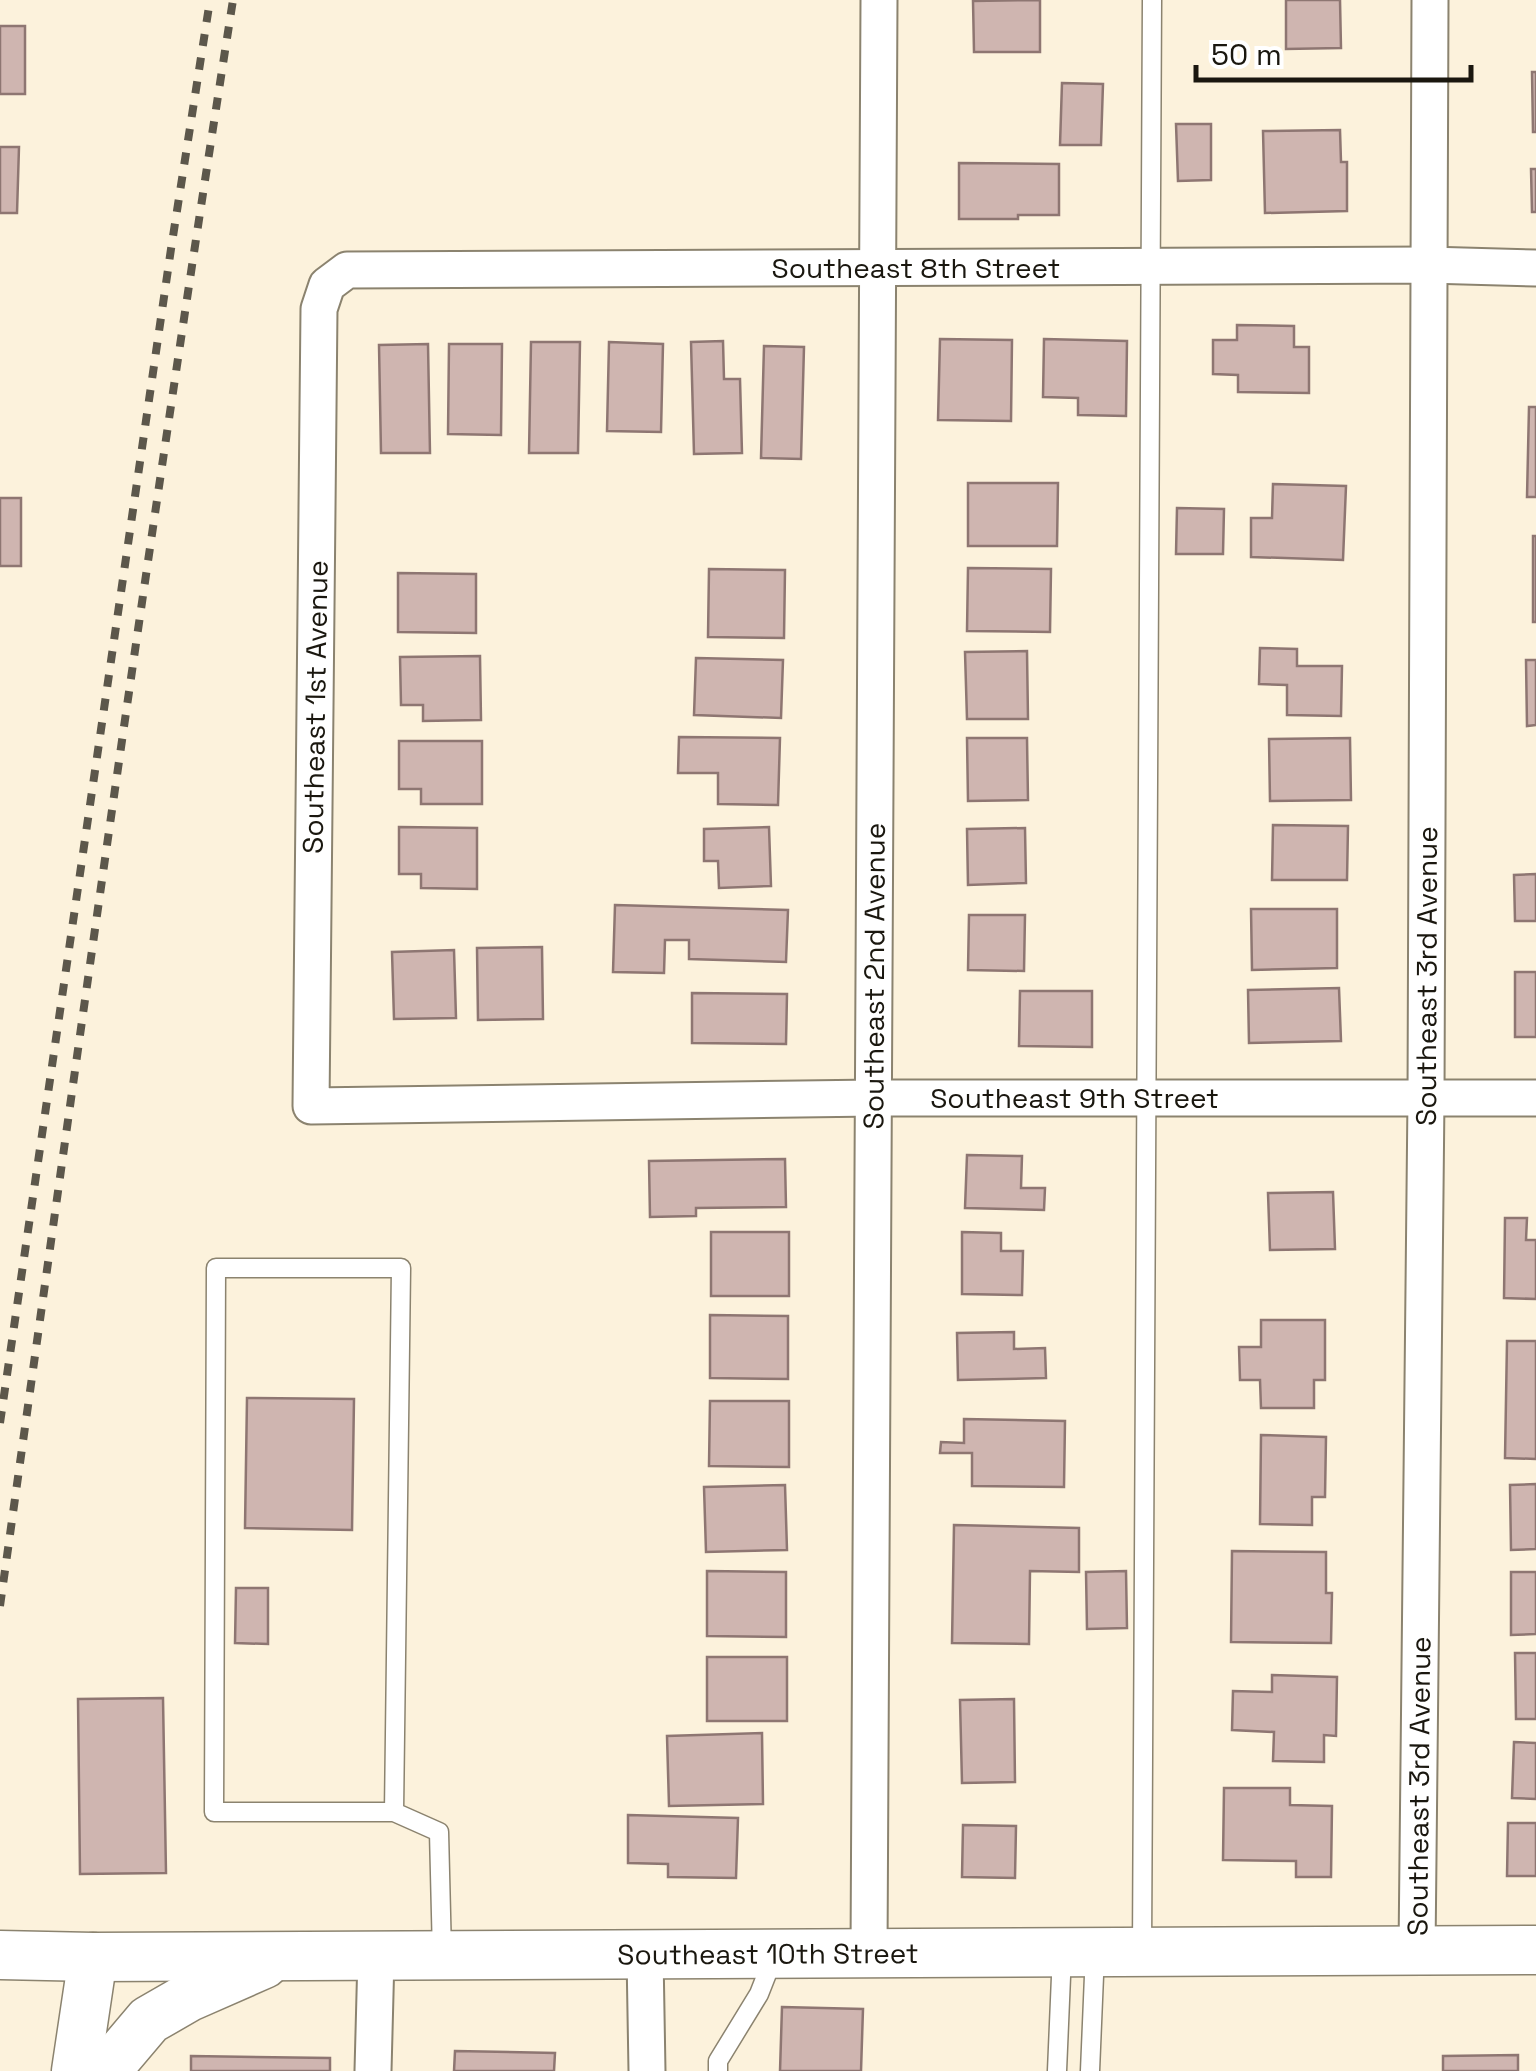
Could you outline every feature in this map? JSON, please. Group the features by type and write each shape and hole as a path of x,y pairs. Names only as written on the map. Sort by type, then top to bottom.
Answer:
{"street":[{"name":"Southeast 2nd Avenue","path":"869,1954 878,0"},
{"name":"Southeast 3rd Avenue","path":"1416,1951 1426,1098 1430,0"},
{"name":"Southeast 8th Street","path":"319,310 327,285 348,270 1536,268"},
{"name":"Southeast 1st Avenue","path":"311,1106 319,310"},
{"name":"Southeast 9th Street","path":"311,1106 874,1098 1536,1098"},
{"name":"Southeast 10th Street","path":"0,1955 1536,1950"},
{"path":"645,1955 647,2071"},
{"path":"110,2071 149,2020 189,1996 281,1956"},
{"path":"373,2071 376,1956"},
{"path":"76,2071 94,1957"}],"lane":[{"path":"1090,2071 1100,1952 1145,1098 1152,0"},
{"path":"394,1812 402,1268 216,1268 214,1812 394,1812 440,1832 442,1956"},
{"path":"1057,2071 1100,1952"},
{"path":"718,2071 718,2062 759,1994 774,1954"}],"building":[{"path":"1040,0 1040,52 974,52 973,1"},
{"path":"1286,0 1340,0 1341,48 1286,49"},
{"path":"0,26 25,26 25,94 0,94"},
{"path":"1532,72 1536,72 1536,132 1533,132"},
{"path":"1062,83 1103,84 1101,145 1060,145"},
{"path":"1176,124 1211,124 1211,180 1178,181"},
{"path":"1340,130 1341,162 1347,162 1347,211 1265,213 1263,131"},
{"path":"0,147 19,147 17,213 0,213"},
{"path":"959,163 1059,164 1059,215 959,219"},
{"path":"1531,169 1536,169 1536,212 1532,212"},
{"path":"1237,325 1294,326 1294,347 1309,347 1309,393 1238,392 1238,375 1213,374 1213,340 1237,340"},
{"path":"940,339 1012,340 1011,421 938,420"},
{"path":"1044,339 1127,341 1126,416 1078,415 1078,398 1043,397"},
{"path":"723,341 724,379 740,379 742,453 694,454 691,342"},
{"path":"531,342 580,342 578,453 529,453"},
{"path":"609,342 663,344 661,432 607,431"},
{"path":"428,344 430,453 381,453 379,345"},
{"path":"449,344 502,344 501,435 448,434"},
{"path":"764,346 804,347 801,459 761,458"},
{"path":"1529,407 1536,407 1536,497 1527,497"},
{"path":"968,483 1058,483 1057,546 968,546"},
{"path":"1273,484 1346,486 1343,560 1251,557 1251,518 1272,518"},
{"path":"0,498 21,498 21,566 0,566"},
{"path":"1177,508 1224,509 1223,554 1176,554"},
{"path":"1536,536 1536,622 1533,622"},
{"path":"968,568 1051,569 1050,632 967,631"},
{"path":"709,569 785,570 784,638 708,637"},
{"path":"398,573 476,574 476,633 398,632"},
{"path":"1260,648 1297,649 1297,666 1342,666 1341,716 1287,715 1287,685 1259,684"},
{"path":"1027,651 1028,719 967,719 965,652"},
{"path":"480,656 481,720 423,721 423,705 401,705 400,657"},
{"path":"696,658 783,660 781,718 694,715"},
{"path":"1526,660 1536,660 1536,725 1527,726"},
{"path":"679,737 780,738 778,805 718,804 718,773 678,773"},
{"path":"967,738 1027,738 1028,800 968,801"},
{"path":"1350,738 1351,800 1270,801 1269,739"},
{"path":"399,741 482,741 482,804 421,804 421,789 399,789"},
{"path":"1273,825 1348,826 1347,880 1272,880"},
{"path":"399,827 477,828 477,889 421,888 421,874 399,874"},
{"path":"769,827 771,886 719,888 718,861 704,861 704,829"},
{"path":"1025,828 1026,883 968,885 967,829"},
{"path":"1536,874 1536,921 1515,921 1514,875"},
{"path":"615,905 788,910 786,962 689,959 689,940 665,940 664,973 613,972"},
{"path":"1251,909 1337,909 1337,968 1252,970"},
{"path":"969,915 1025,915 1024,971 968,970"},
{"path":"542,947 543,1019 478,1020 477,948"},
{"path":"454,950 456,1018 394,1019 392,952"},
{"path":"1515,972 1536,972 1536,1037 1515,1037"},
{"path":"1339,988 1341,1041 1249,1043 1248,990"},
{"path":"1020,991 1092,991 1092,1047 1019,1046"},
{"path":"692,993 787,994 786,1044 692,1043"},
{"path":"967,1155 1022,1156 1021,1188 1045,1188 1044,1210 965,1208"},
{"path":"785,1159 786,1207 696,1208 696,1216 650,1217 649,1161"},
{"path":"1333,1192 1335,1249 1270,1250 1268,1193"},
{"path":"1505,1218 1527,1218 1526,1240 1536,1240 1536,1299 1504,1298"},
{"path":"711,1232 789,1232 789,1296 711,1296"},
{"path":"962,1232 1001,1233 1001,1251 1023,1251 1022,1295 962,1294"},
{"path":"710,1315 788,1316 788,1379 710,1378"},
{"path":"1261,1320 1325,1320 1325,1380 1314,1380 1314,1408 1261,1408 1260,1380 1240,1380 1239,1347 1261,1347"},
{"path":"1014,1332 1014,1349 1045,1348 1046,1378 958,1380 957,1333"},
{"path":"1507,1341 1536,1341 1536,1459 1505,1458"},
{"path":"247,1398 354,1399 352,1530 245,1528"},
{"path":"710,1401 789,1401 789,1467 709,1466"},
{"path":"964,1419 1065,1421 1064,1487 972,1486 972,1453 940,1453 941,1442 964,1443"},
{"path":"1261,1435 1326,1437 1325,1497 1312,1497 1312,1525 1260,1524"},
{"path":"1536,1484 1536,1549 1511,1550 1510,1485"},
{"path":"785,1485 787,1550 706,1552 704,1487"},
{"path":"954,1525 1079,1528 1079,1572 1030,1571 1029,1644 952,1643"},
{"path":"1232,1551 1326,1552 1326,1593 1332,1593 1331,1643 1231,1642"},
{"path":"707,1571 786,1572 786,1637 707,1636"},
{"path":"1126,1571 1127,1628 1087,1629 1086,1572"},
{"path":"1511,1572 1536,1572 1536,1634 1511,1635"},
{"path":"236,1588 268,1588 268,1644 235,1643"},
{"path":"1515,1653 1536,1653 1536,1719 1516,1719"},
{"path":"707,1657 787,1657 787,1721 707,1721"},
{"path":"1272,1675 1337,1677 1336,1736 1324,1735 1324,1762 1273,1761 1274,1732 1232,1730 1233,1691 1272,1692"},
{"path":"163,1698 166,1873 80,1874 78,1699"},
{"path":"1014,1699 1015,1782 962,1783 960,1700"},
{"path":"762,1733 763,1804 669,1806 667,1736"},
{"path":"1514,1742 1536,1743 1536,1799 1512,1798"},
{"path":"1224,1788 1290,1788 1290,1805 1332,1806 1331,1877 1296,1877 1296,1861 1223,1860"},
{"path":"628,1815 738,1818 736,1878 668,1877 668,1864 628,1863"},
{"path":"1508,1823 1536,1823 1536,1876 1507,1876"},
{"path":"963,1825 1016,1826 1015,1878 962,1877"},
{"path":"782,2007 863,2009 861,2071 780,2071"},
{"path":"455,2051 555,2053 554,2071 454,2071"},
{"path":"1518,2055 1518,2071 1443,2071 1443,2056"},
{"path":"191,2056 330,2058 330,2071 191,2071"}],"railway":[{"path":"0,1423 210,0"},
{"path":"0,1606 142,601 233,0"}]}
